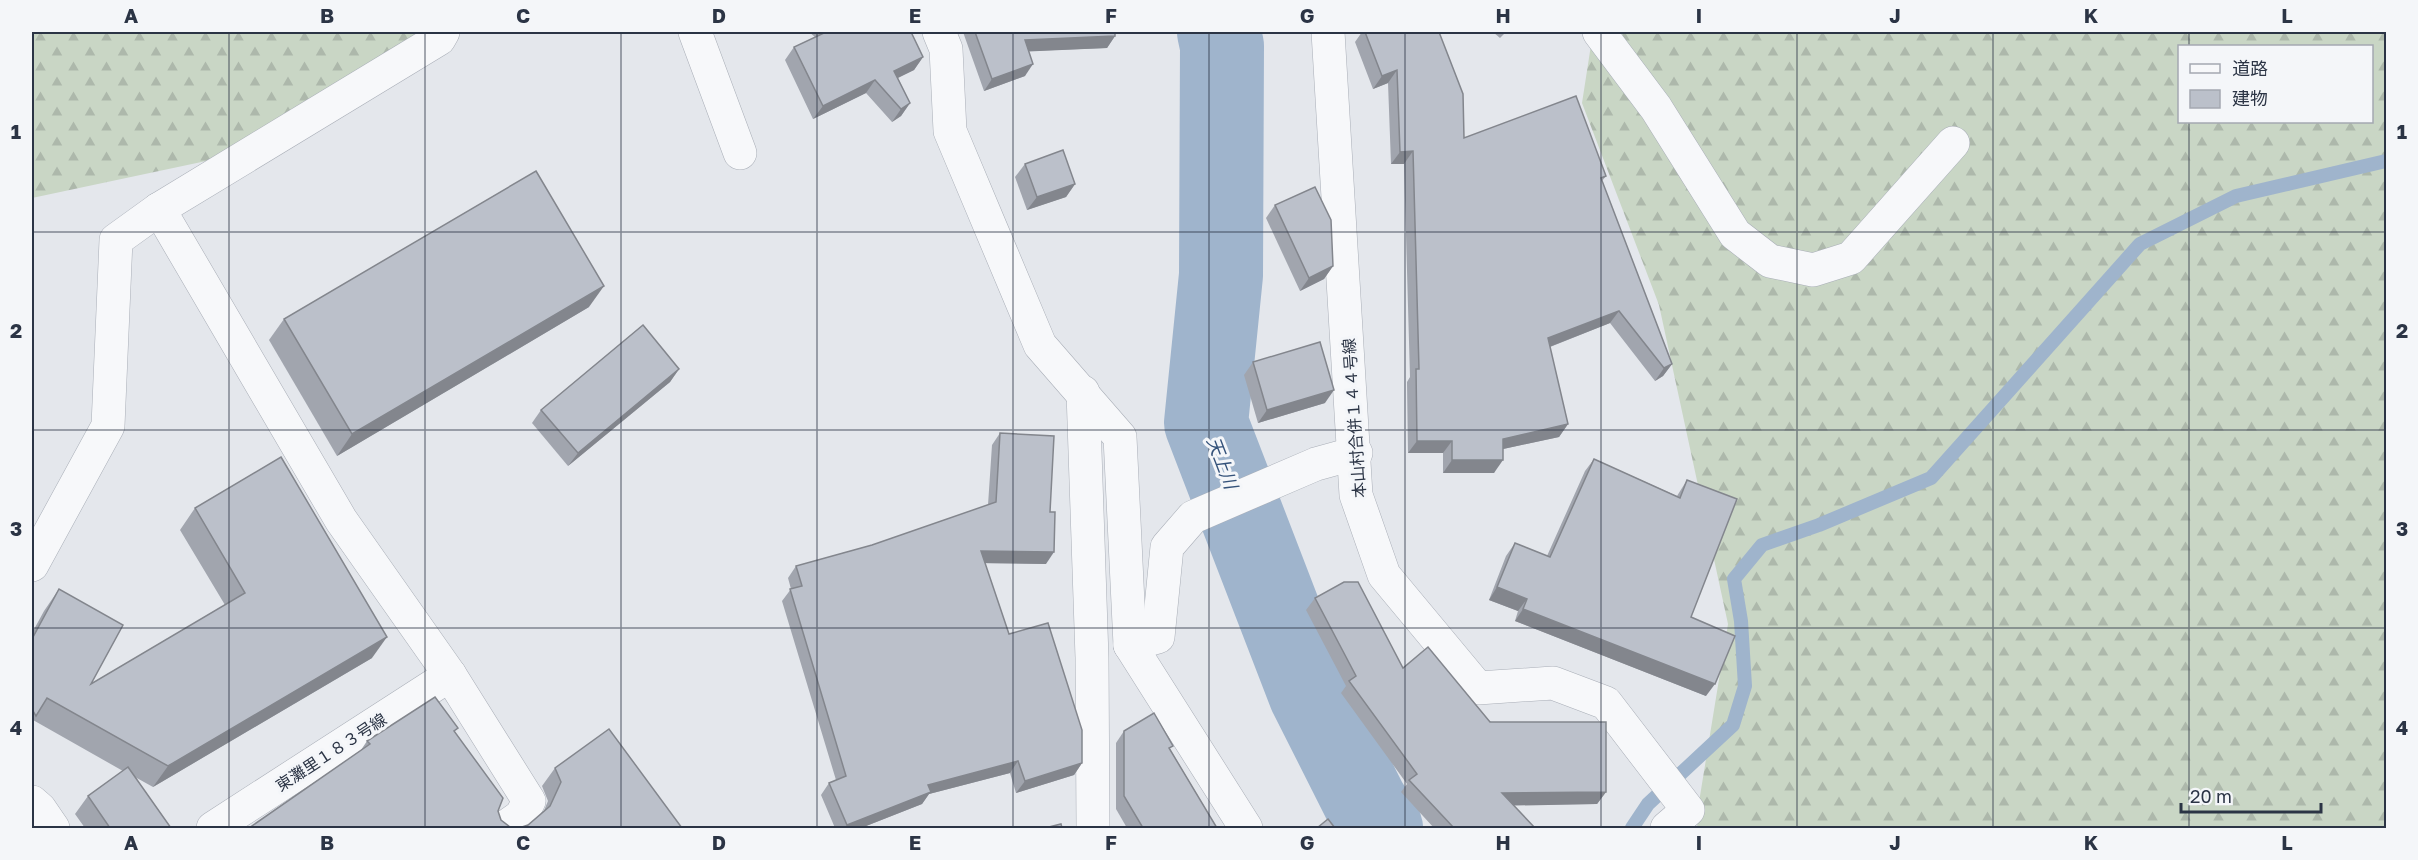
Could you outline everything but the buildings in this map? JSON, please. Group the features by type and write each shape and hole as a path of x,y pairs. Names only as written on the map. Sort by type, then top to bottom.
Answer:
{"street":[{"path":"32,565 108,426 116,240 159,209 439,39 443,32"},
{"path":"695,32 740,153"},
{"path":"939,32 946,49 950,131 1040,345 1120,437 1130,645 1246,828"},
{"name":"本山村合併１４４号線","path":"1328,32 1356,453 1356,495 1384,575 1478,688 1553,683 1606,703 1657,769 1678,819"},
{"path":"1599,32 1656,108 1736,234 1770,261 1813,270 1851,258 1953,143"},
{"path":"159,209 341,520 450,675 529,801 515,819"},
{"path":"1083,392 1092,658 1093,828"},
{"path":"1130,645 1158,637 1167,547 1193,517 1316,464 1356,453"},
{"name":"東灘里１８３号線","path":"213,828 450,675"},
{"path":"32,802 40,809 52,828"}],"green space":[{"path":"32,32 420,32 225,157 32,198"},
{"path":"1593,32 2386,32 2386,828 1697,828 1700,796 1728,624 1659,305 1582,103"}],"waterway":[{"name":"天上川","path":"1219,32 1222,46 1221,275 1206,423 1310,693 1365,802 1381,828"},
{"path":"1632,828 1648,804 1733,725 1745,686 1741,621 1734,579 1762,545 1819,525 1931,478 2140,244 2236,196 2386,161"}]}
